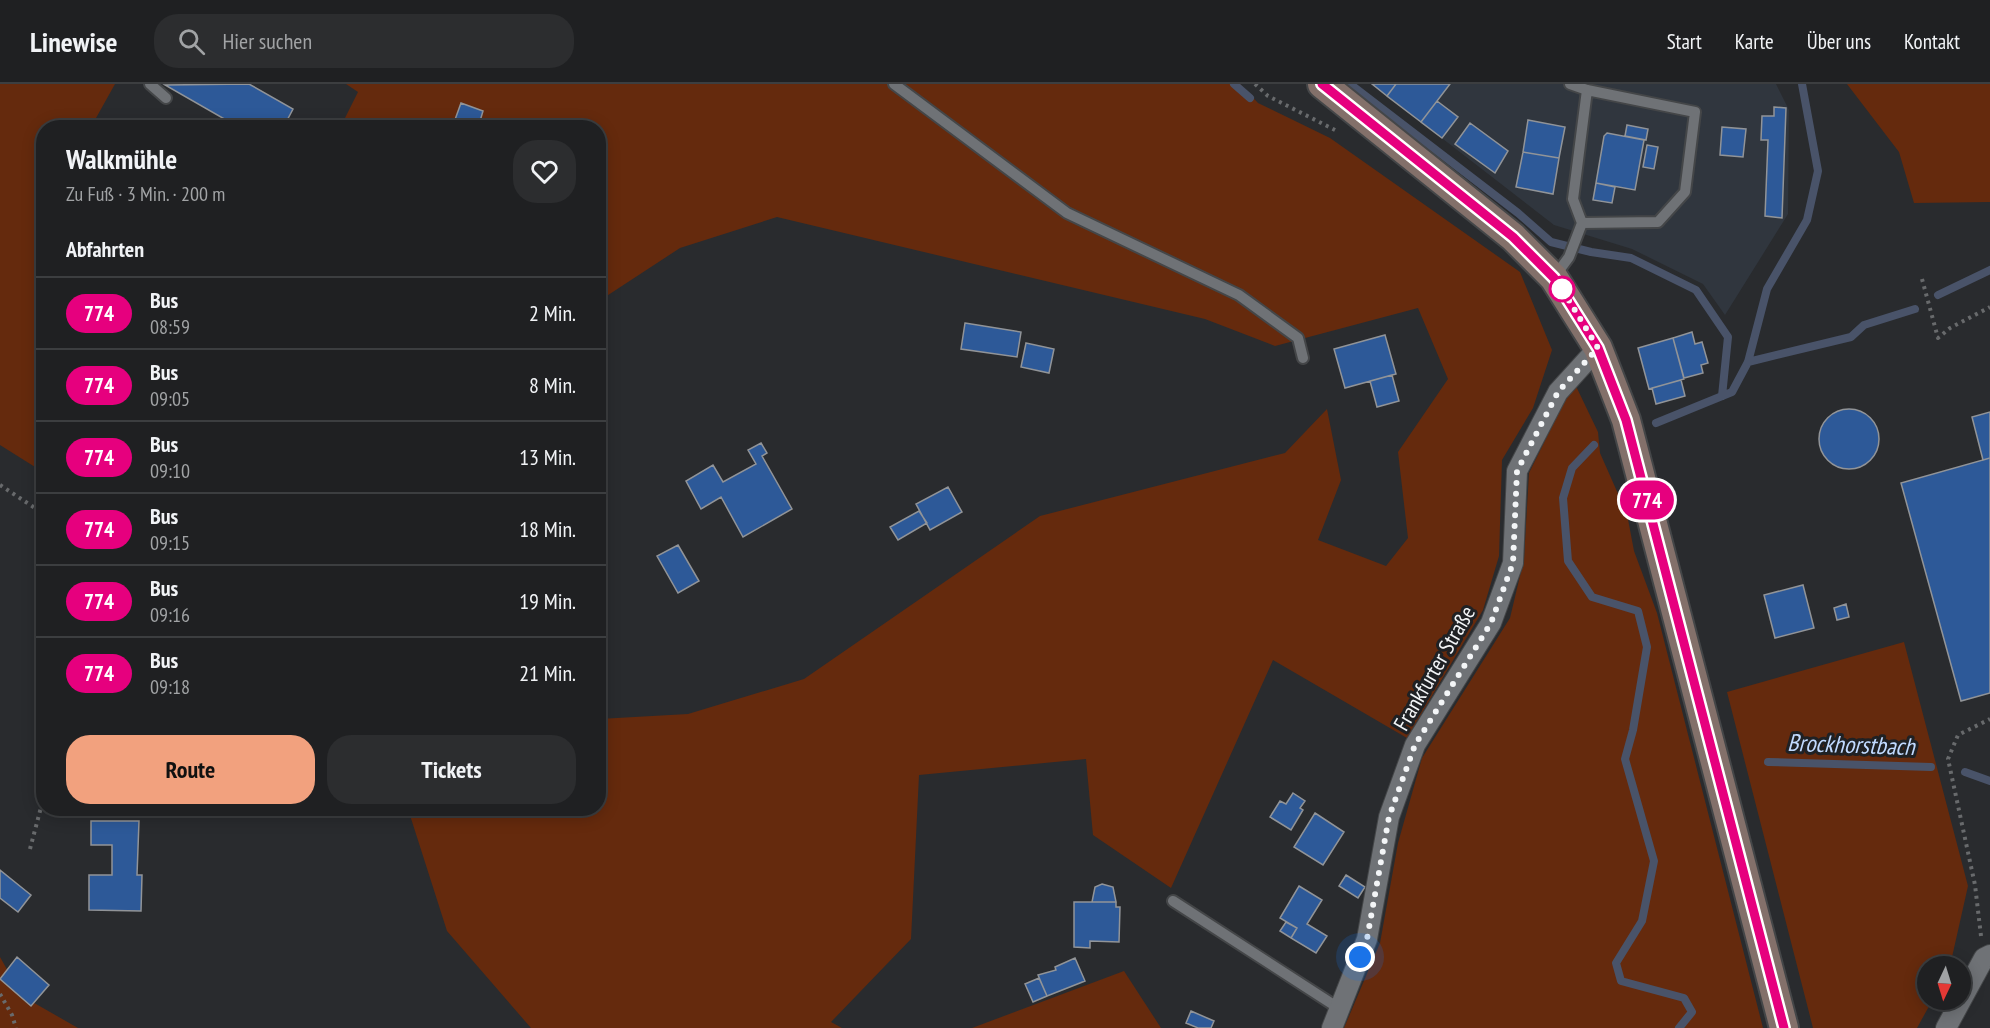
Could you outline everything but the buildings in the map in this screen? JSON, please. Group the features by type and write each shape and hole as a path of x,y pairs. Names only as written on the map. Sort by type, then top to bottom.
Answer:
{"main road":[{"path":"1322,84 1513,237 1561,267 1598,348 1626,420 1784,1028"}],"street":[{"name":"Frankfurter Straße","path":"1332,1028 1367,939 1389,817 1415,745 1491,623 1513,563 1517,471 1558,392 1598,348"},
{"path":"1946,1028 1987,957"}],"lane":[{"path":"150,84 166,98"},
{"path":"894,84 1067,213 1239,295 1298,338 1303,358"},
{"path":"1570,84 1587,90 1695,112 1685,192 1658,222 1582,223"},
{"path":"1561,267 1582,223 1573,199 1587,90"},
{"path":"1173,901 1340,1009"}],"path":[{"path":"1256,84 1268,96 1336,131"},
{"path":"1922,279 1938,338 1950,328 1990,308"},
{"path":"0,485 36,509"},
{"path":"1987,957 1975,885 1948,759 1958,735 1990,718"},
{"path":"30,849 39,816"},
{"path":"0,994 12,1015 16,1028"}],"shaded area":[{"path":"0,84 115,84 95,120 36,120 36,468 0,445"},
{"path":"346,84 1240,84 1258,103 1330,138 1520,272 1552,350 1533,408 1502,460 1499,556 1483,610 1407,738 1273,660 1171,888 1093,835 1086,759 919,775 911,939 831,1022 842,1028 531,1028 447,931 410,816 606,816 606,719 688,714 804,679 1040,516 1285,453 1327,409 1341,480 1318,540 1386,566 1408,538 1398,452 1448,379 1418,308 1275,346 1205,319 777,217 680,248 606,296 606,120 344,120 358,92"},
{"path":"1372,84 1776,84 1789,110 1788,214 1725,315 1703,284 1632,249 1554,225"},
{"path":"1847,84 1990,84 1990,202 1914,203 1899,152"},
{"path":"1574,382 1598,432 1600,453 1627,514 1634,551 1657,613 1763,1028 1344,1028 1380,943 1398,843 1422,758 1510,618 1524,559 1529,473"},
{"path":"1904,642 1968,886 1952,956 1917,956 1917,1010 1927,1010 1917,1028 1813,1028 1727,692"},
{"path":"0,957 22,996 78,1028 0,1028"},
{"path":"1124,971 1161,1028 972,1028"}],"waterway":[{"path":"1234,84 1250,98"},
{"path":"1350,84 1518,213 1551,242 1591,252 1631,258 1696,290 1728,337 1722,396"},
{"path":"1656,423 1732,392 1748,362 1767,289 1807,220 1818,171 1802,84"},
{"path":"1938,295 1990,270"},
{"path":"1748,362 1851,337 1864,325 1915,309"},
{"path":"1594,445 1572,468 1563,498 1568,561 1592,597 1638,611 1647,647 1633,730 1625,759 1654,861 1642,921 1616,963 1621,981 1684,998 1692,1012 1679,1028"},
{"name":"Brockhorstbach","path":"1768,762 1931,767"},
{"name":"Brockhorstbach","path":"1965,772 1990,781"}],"bus line":[{"name":"774","path":"1322,84 1513,237 1554,278 1598,348 1626,420 1784,1028"}],"route":[{"path":"1360,957 1367,939 1389,817 1415,745 1491,623 1513,563 1517,471 1558,392 1598,348 1562,289"}]}
